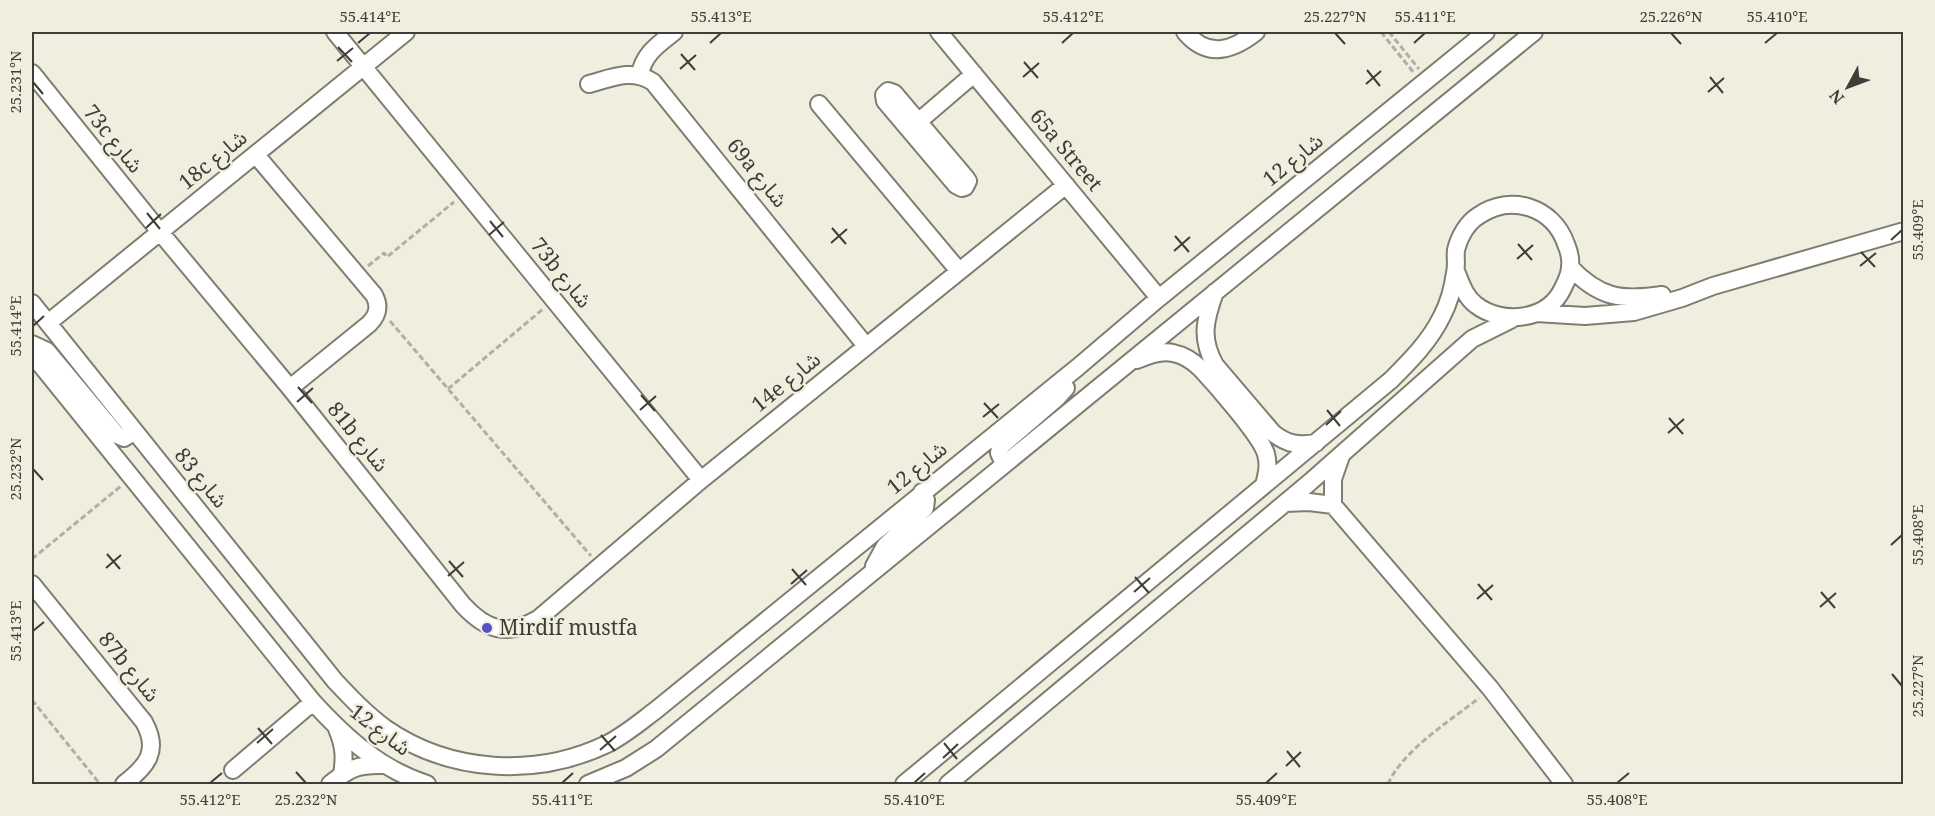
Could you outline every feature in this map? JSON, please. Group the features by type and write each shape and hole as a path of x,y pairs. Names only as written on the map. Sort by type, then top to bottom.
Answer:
{"street":[{"path":"334,32 363,66"},
{"name":"18c شارع","path":"48,323 406,32"},
{"path":"589,84 620,75 640,75 648,55 674,32"},
{"name":"65a Street","path":"939,32 1159,298"},
{"path":"1185,32 1198,44 1218,50 1239,44 1256,32"},
{"name":"شارع 12","path":"335,681 368,715 386,729 428,751 450,758 496,766 542,764 587,752 619,737 656,710 1078,367 1159,298 1486,32"},
{"path":"588,784 626,768 656,749 1534,32"},
{"name":"73b شارع","path":"363,66 701,480"},
{"name":"73c شارع","path":"32,73 160,232"},
{"path":"918,122 975,74"},
{"name":"69a شارع","path":"640,75 658,87 866,346"},
{"path":"885,92 894,93 918,122 966,178 968,181 965,187 956,185 885,101 885,92"},
{"path":"819,104 959,271"},
{"path":"256,155 374,295 378,307 377,314 369,324 290,387"},
{"name":"14e شارع","path":"538,619 701,480 1066,185"},
{"path":"904,784 1391,380 1429,338 1442,316 1456,271 1456,250 1463,232 1476,217 1493,207 1513,204 1533,207 1550,218 1563,233 1569,252 1570,267 1562,291 1549,306 1536,313 1512,319 1472,339 1285,503 948,784"},
{"path":"1536,313 1585,316 1634,312 1713,286 1904,231"},
{"name":"81b شارع","path":"160,232 290,387 472,615 484,624 497,629 525,626 538,619"},
{"path":"1570,267 1591,286 1616,297 1634,299 1713,286"},
{"path":"1456,271 1463,289 1475,305 1492,315 1512,319"},
{"path":"1215,291 1205,326 1208,353 1215,365 1273,433 1283,441 1293,444 1316,442"},
{"name":"شارع 83","path":"32,303 335,681"},
{"path":"32,344 47,351 117,435 124,438 132,433 132,429"},
{"path":"1125,365 1160,352 1173,353 1188,359 1200,368 1258,438 1268,463 1264,485"},
{"path":"32,354 313,702 233,770"},
{"path":"1004,464 999,453 1000,447 1057,399 1069,384 1078,367"},
{"path":"1342,454 1333,479 1333,505 1490,688 1564,784"},
{"path":"871,573 885,546 925,507 926,500 922,492"},
{"path":"1285,503 1309,502 1333,505"},
{"name":"87b شارع","path":"32,584 150,732 152,744 145,766 124,784"},
{"name":"شارع 12","path":"313,702 351,741 384,765 427,784"},
{"path":"336,727 343,742 345,757 336,779"},
{"path":"336,779 364,765 384,765"}],"path":[{"path":"1381,32 1425,82"},
{"path":"1389,32 1425,82"},
{"path":"357,275 384,253 387,257 466,192"},
{"path":"448,389 554,300"},
{"path":"378,307 600,566"},
{"path":"32,559 131,477"},
{"path":"1388,784 1396,767 1409,754 1490,688"},
{"path":"32,700 100,784"}],"place":[{"name":"Mirdif mustfa","path":"487,628"}]}
